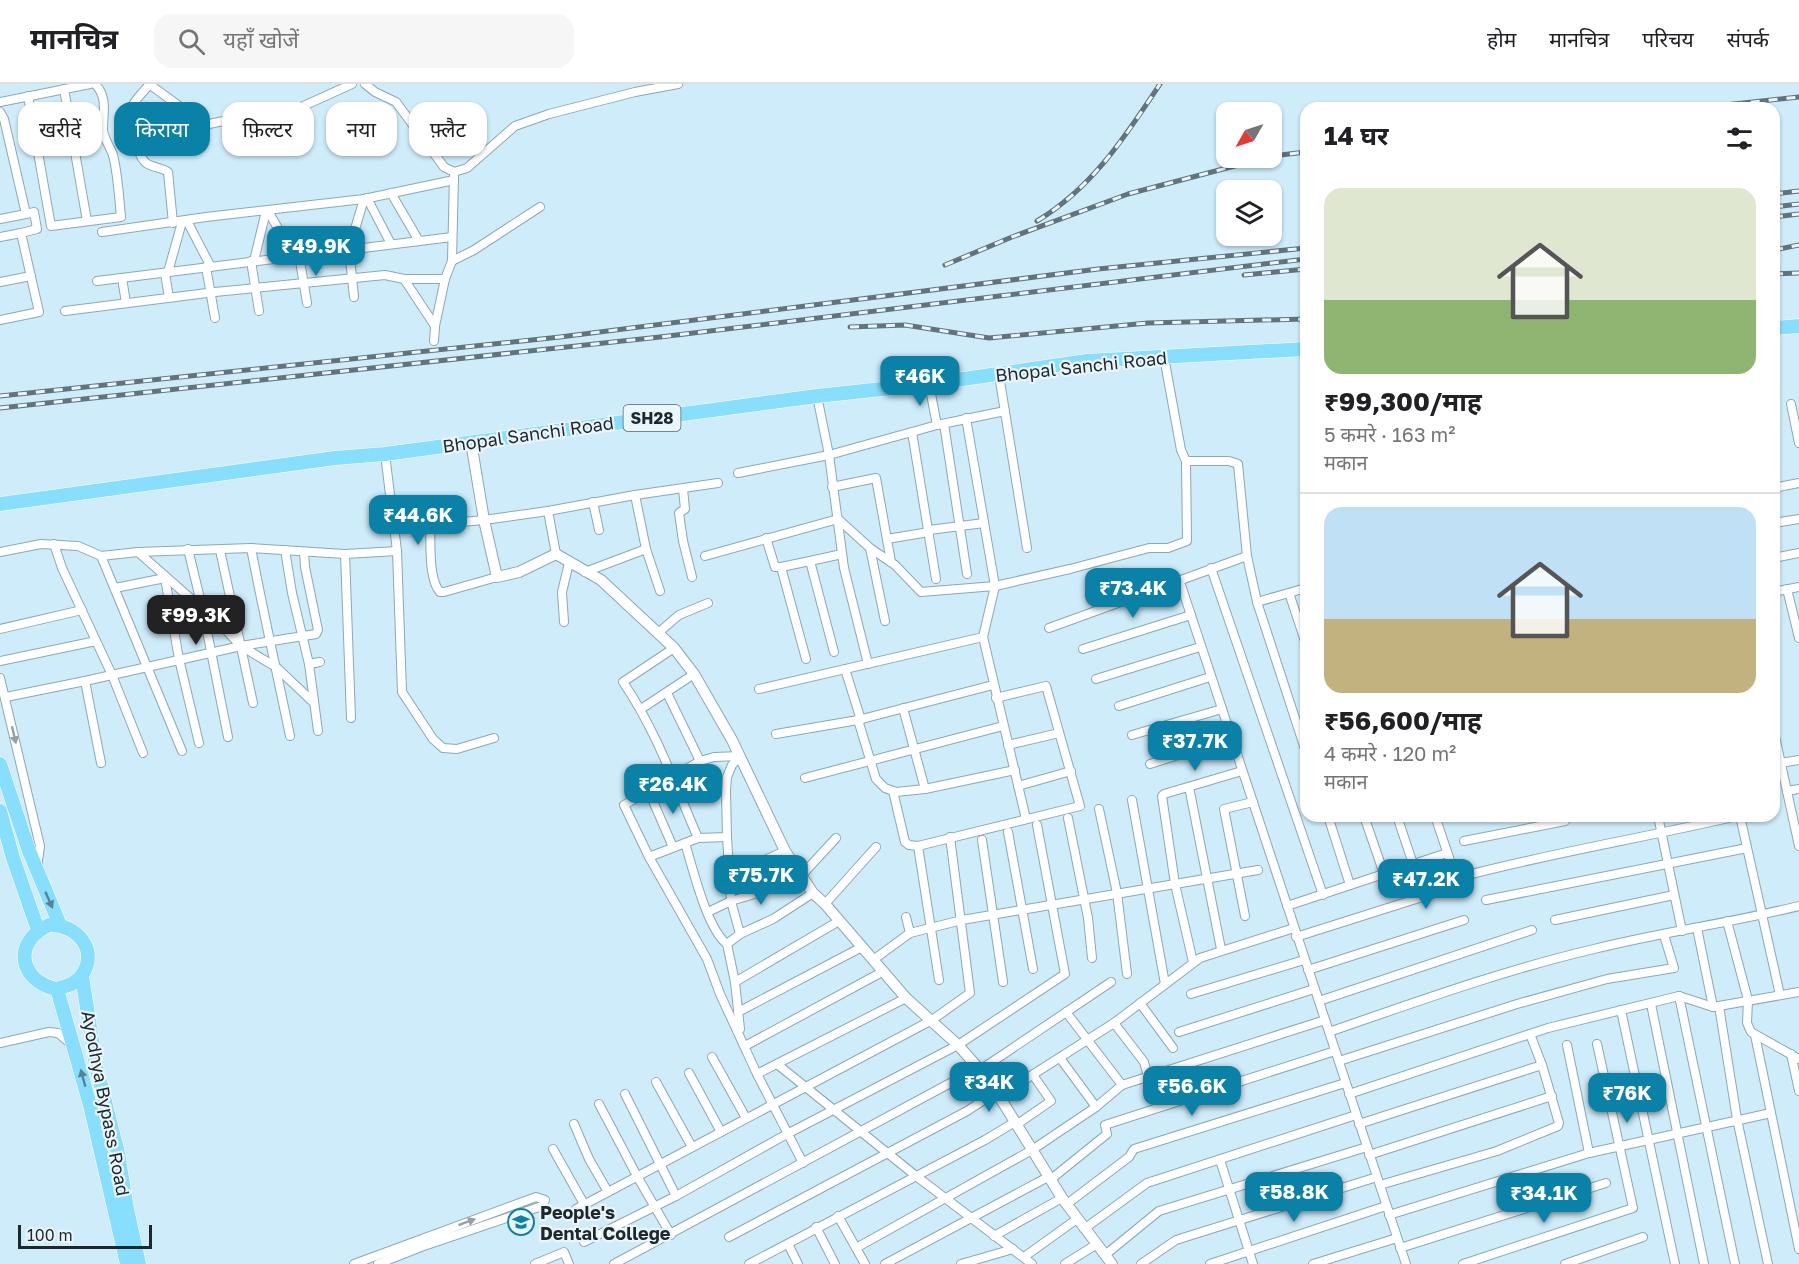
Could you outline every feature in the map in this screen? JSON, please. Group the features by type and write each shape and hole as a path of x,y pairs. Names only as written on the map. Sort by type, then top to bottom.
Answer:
{"main road":[{"path":"1780,328 1799,326"},
{"name":"Bhopal Sanchi Road","path":"0,504 323,459 384,454 1087,362 1300,349"},
{"path":"0,764 37,872 60,925"},
{"path":"0,812 3,838 41,929"},
{"path":"60,925 71,928 79,934 86,946 87,962 81,976 74,983 57,989 38,982 29,973 24,959 25,947 31,937 41,929 60,925"},
{"name":"Ayodhya Bypass Road","path":"81,976 96,1066 118,1153 130,1257 139,1264"},
{"name":"Ayodhya Bypass Road","path":"57,989 127,1235"}],"street":[{"path":"0,102 90,84"},
{"path":"28,96 51,226 122,217 112,155 102,130 105,116 104,101 102,93 95,84"},
{"path":"215,318 210,292 209,267 181,222 168,171 149,165 142,159 131,132 130,108 149,84 192,116 209,124 248,116 288,113 352,84"},
{"path":"365,84 375,92 396,102 444,167 454,176 452,261 445,279 434,341"},
{"path":"102,232 365,199 391,193 454,176 515,126 549,114 635,92 678,84"},
{"path":"64,89 87,221"},
{"path":"0,112 4,119 26,214"},
{"path":"391,193 419,241"},
{"path":"365,199 391,244"},
{"path":"354,297 349,249 365,199"},
{"path":"452,261 474,250 540,207"},
{"path":"267,211 297,255 307,303"},
{"path":"259,311 252,261 267,211"},
{"path":"0,219 34,212 37,229 0,237"},
{"path":"169,297 167,273 181,222"},
{"path":"0,320 39,312 21,233"},
{"path":"97,281 453,237"},
{"path":"65,311 210,292 385,275 404,279 445,279"},
{"path":"0,282 31,276"},
{"path":"122,278 126,303"},
{"path":"404,279 435,326"},
{"path":"838,519 870,549 891,562 921,592 995,586 1149,548 1168,548 1187,541 1186,461 1181,450 1164,357"},
{"path":"999,375 1027,548"},
{"path":"929,384 940,425 967,574"},
{"path":"817,396 829,455 842,554 867,664"},
{"path":"1791,404 1799,443"},
{"path":"738,472 829,455 966,418 1005,411"},
{"path":"966,418 995,586 983,637 1026,819"},
{"path":"912,432 936,579"},
{"path":"471,442 484,520 497,577"},
{"path":"384,454 397,551 402,692 433,739 443,748 457,748 494,738"},
{"path":"1186,461 1229,461 1238,464 1247,556 1257,602 1300,734"},
{"path":"832,487 876,478 891,562"},
{"path":"395,528 548,512 593,502 718,483"},
{"path":"1780,487 1799,483"},
{"path":"683,489 685,509 680,513 683,542 692,577"},
{"path":"635,495 646,549 660,591"},
{"path":"593,502 599,530"},
{"path":"548,512 555,554 601,580 674,648 694,674 740,756 785,851 813,893 884,970 906,998 932,1020 979,1068 998,1094 1064,1201 1108,1259 1159,1211 1552,1096"},
{"path":"705,556 838,519"},
{"path":"1780,522 1799,519"},
{"path":"887,539 984,523"},
{"path":"430,524 432,566 435,583 440,592 519,572 555,554"},
{"path":"766,538 775,567 842,554"},
{"path":"0,552 41,543 78,546 101,556 188,549 251,548 345,554 397,551"},
{"path":"54,544 62,568 112,675 143,753"},
{"path":"251,548 268,642 276,668 290,736"},
{"path":"188,549 228,737"},
{"path":"585,572 646,549"},
{"path":"870,549 885,621"},
{"path":"220,550 253,703"},
{"path":"285,550 292,593 309,664 318,731"},
{"path":"138,552 241,646 276,668 313,702"},
{"path":"6,697 210,652 316,634 318,630 304,552"},
{"path":"1780,557 1799,553"},
{"path":"345,554 351,718"},
{"path":"101,556 182,751"},
{"path":"1049,628 1247,556"},
{"path":"810,561 834,652"},
{"path":"564,622 562,592 569,563"},
{"path":"781,567 806,659"},
{"path":"1211,568 1323,895"},
{"path":"115,588 165,578"},
{"path":"165,578 179,659 199,743"},
{"path":"1179,582 1406,1264"},
{"path":"1780,591 1799,587"},
{"path":"1787,589 1796,615 1799,638"},
{"path":"1257,602 1300,590"},
{"path":"1289,594 1300,626"},
{"path":"651,626 708,603"},
{"path":"0,629 82,609"},
{"path":"1083,649 1191,615"},
{"path":"759,689 983,637"},
{"path":"0,661 96,640"},
{"path":"1096,679 1200,647"},
{"path":"674,648 623,682 641,709 698,838"},
{"path":"309,664 320,662"},
{"path":"845,669 876,778 885,788 893,791 925,789 1015,770"},
{"path":"641,709 694,674"},
{"path":"1119,706 1210,677"},
{"path":"0,678 40,846 37,872"},
{"path":"85,681 101,763"},
{"path":"776,734 860,720 993,685"},
{"path":"893,791 905,842 918,846 1080,806 1046,686 996,698"},
{"path":"667,693 700,761"},
{"path":"903,708 925,789"},
{"path":"1132,735 1221,709"},
{"path":"805,778 1003,726"},
{"path":"1008,745 1059,732"},
{"path":"1150,764 1231,738"},
{"path":"740,756 714,757 700,761 624,805 649,857 706,959 757,1074 803,1163"},
{"path":"740,756 732,765 727,777 727,837 731,901 740,934"},
{"path":"1780,763 1799,760"},
{"path":"1780,767 1799,846"},
{"path":"1018,786 1071,771"},
{"path":"1193,962 1175,884 1162,796 1242,771"},
{"path":"1190,787 1221,949"},
{"path":"1786,791 1799,789"},
{"path":"649,792 673,847"},
{"path":"1132,800 1165,984"},
{"path":"1245,916 1224,809 1252,802"},
{"path":"1099,809 1117,893 1127,974"},
{"path":"1068,818 1084,900 1092,958"},
{"path":"1330,822 1350,885"},
{"path":"1366,822 1384,874"},
{"path":"1399,822 1413,864"},
{"path":"1296,937 1454,888 1458,884 1437,822"},
{"path":"1464,841 1560,822"},
{"path":"1659,822 1682,931"},
{"path":"1456,878 1713,822"},
{"path":"1740,822 1780,996"},
{"path":"584,1242 676,1196 787,1134 958,1045 1065,974 1054,904 1037,825"},
{"path":"1008,832 1033,969"},
{"path":"649,857 698,838 727,837"},
{"path":"553,1149 580,1207 932,1020 970,993 950,837"},
{"path":"708,912 731,901 764,891 800,873 836,838"},
{"path":"982,840 1003,982"},
{"path":"685,843 699,890 719,938 728,944 735,982 740,1035"},
{"path":"918,846 939,980"},
{"path":"825,904 876,847"},
{"path":"1486,900 1747,848"},
{"path":"767,859 785,851"},
{"path":"1287,906 1447,853"},
{"path":"873,960 910,933 930,927 1023,909 1258,870"},
{"path":"728,944 740,934 773,919 813,893"},
{"path":"1555,920 1674,895"},
{"path":"1329,1032 1536,963 1596,948 1761,916 1799,906"},
{"path":"906,917 910,933"},
{"path":"1308,970 1464,920"},
{"path":"735,982 839,921"},
{"path":"1727,921 1748,1000 1747,1023 1755,1035 1795,1057 1799,1091"},
{"path":"729,1238 1033,1075 1114,1023 1193,962 1221,949 1294,928"},
{"path":"1697,928 1716,1007 1768,1264"},
{"path":"1319,1001 1532,930"},
{"path":"1339,1062 1517,1004 1607,979 1674,968 1664,934"},
{"path":"738,1012 862,947"},
{"path":"1191,993 1304,960"},
{"path":"745,1046 884,970"},
{"path":"614,1264 979,1068 1111,982"},
{"path":"1179,1032 1314,989"},
{"path":"1349,1094 1530,1034 1679,996 1716,1007 1799,992"},
{"path":"1679,996 1736,1264"},
{"path":"757,1074 906,998"},
{"path":"1140,1004 1173,1048"},
{"path":"1651,1004 1704,1264"},
{"path":"1621,1010 1675,1264"},
{"path":"1066,1012 1122,1084"},
{"path":"856,1248 1032,1150 1096,1107 1122,1084 1325,1020"},
{"path":"1114,1023 1144,1062 1148,1076"},
{"path":"0,1042 49,1032 58,1033 74,1047"},
{"path":"1141,1264 1176,1240 1239,1219 1497,1151 1555,1128 1559,1123 1552,1096 1530,1034"},
{"path":"1755,1035 1799,1249"},
{"path":"1463,1264 1633,1209 1597,1044"},
{"path":"1568,1045 1589,1153"},
{"path":"885,1264 1049,1178 1107,1134 1105,1125 1335,1051"},
{"path":"712,1057 746,1118"},
{"path":"1060,1058 1096,1107"},
{"path":"777,1064 887,1154 1032,1264"},
{"path":"1359,1124 1542,1065"},
{"path":"689,1073 721,1132"},
{"path":"749,1264 761,1261 816,1227 1016,1124 1051,1101 1033,1075"},
{"path":"656,1082 692,1147"},
{"path":"994,1236 1064,1201 1129,1157 1134,1149 1345,1083"},
{"path":"625,1095 676,1196"},
{"path":"599,1104 671,1235"},
{"path":"1389,1215 1618,1145 1771,1113"},
{"path":"1084,1229 1147,1183 1356,1115"},
{"path":"574,1124 588,1159 608,1192"},
{"path":"1220,1160 1253,1264"},
{"path":"1400,1248 1606,1183"},
{"path":"354,1264 536,1197 545,1200 542,1206 378,1264"},
{"path":"1210,1264 1386,1206"},
{"path":"838,1216 865,1264"},
{"path":"1024,1257 1077,1219"},
{"path":"816,1227 835,1264"},
{"path":"1313,1264 1397,1238"},
{"path":"1565,1264 1643,1238"},
{"path":"788,1244 798,1264"},
{"path":"1065,1264 1097,1244"},
{"path":"961,1264 1013,1249"},
{"path":"535,1264 564,1252 568,1264"}],"railway":[{"path":"1037,221 1057,208 1091,177 1120,142 1160,84"},
{"path":"1753,102 1799,97"},
{"path":"1282,155 1300,153"},
{"path":"945,265 1012,237 1128,194 1227,168"},
{"path":"1780,193 1799,191"},
{"path":"1780,206 1799,204"},
{"path":"1780,216 1799,214"},
{"path":"1780,249 1799,245"},
{"path":"0,396 560,337 1098,269 1300,249"},
{"path":"0,408 660,337 1300,260"},
{"path":"1244,275 1300,270"},
{"path":"1780,274 1799,273"},
{"path":"850,327 905,325 989,338 1148,323 1300,319"}],"place":[{"name":"People's Dental College","path":"521,1222"}]}
